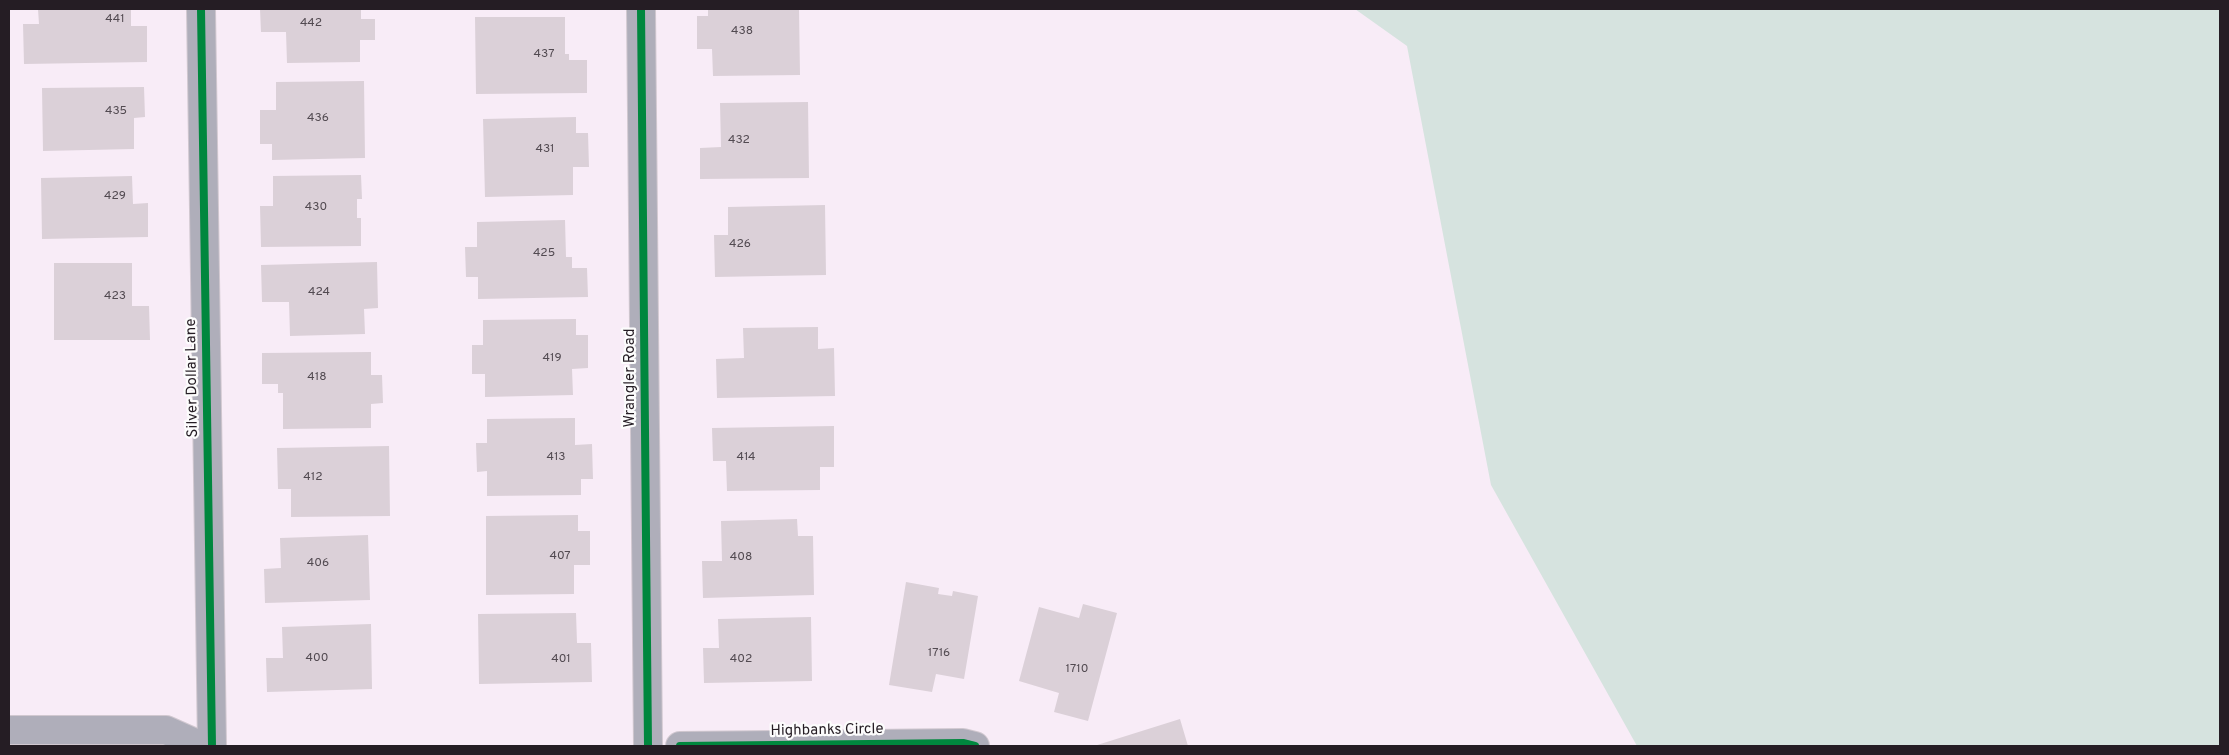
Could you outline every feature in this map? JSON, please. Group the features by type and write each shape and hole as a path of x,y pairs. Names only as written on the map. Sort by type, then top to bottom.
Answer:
{"street":[{"name":"Silver Dollar Lane","path":"201,9 212,746"},
{"name":"Wrangler Road","path":"641,9 648,746"},
{"path":"9,730 52,738 166,730 202,746"},
{"name":"Highbanks Circle","path":"680,746 963,743 974,746"}],"shaded area":[{"path":"1355,9 2220,9 2220,746 1637,746 1491,485 1407,46"}],"building":[{"path":"38,9 131,9 131,26 147,26 147,62 24,64 23,24 39,24"},
{"path":"260,9 361,9 361,19 375,19 375,40 360,40 360,62 287,63 286,32 261,32"},
{"path":"708,9 799,9 800,75 713,76 712,49 697,49 697,16 708,16"},
{"path":"475,17 565,17 565,54 569,54 569,60 587,60 587,93 476,94"},
{"path":"364,81 365,158 272,160 272,144 260,144 260,110 276,110 276,82"},
{"path":"144,87 145,117 134,118 134,149 43,151 42,88"},
{"path":"808,102 809,178 700,179 700,148 721,147 720,103"},
{"path":"576,117 576,133 588,133 589,167 573,167 573,195 485,197 483,119"},
{"path":"361,175 362,199 357,199 357,218 361,218 361,246 261,247 260,206 273,206 273,176"},
{"path":"132,176 133,204 148,203 148,237 42,239 41,178"},
{"path":"825,205 826,275 715,277 714,235 728,235 728,207"},
{"path":"565,220 566,257 572,257 572,268 587,268 588,297 478,299 478,277 466,277 465,247 477,247 477,222"},
{"path":"377,262 378,308 364,309 365,334 290,336 289,302 262,302 261,265"},
{"path":"54,263 132,263 132,306 149,306 150,340 54,340"},
{"path":"576,319 576,335 588,335 588,368 572,369 573,395 485,397 485,374 472,374 472,345 483,345 483,320"},
{"path":"818,327 818,349 834,348 835,396 717,398 716,359 744,358 743,328"},
{"path":"371,352 371,375 382,375 383,403 371,404 371,428 283,429 283,393 278,393 278,384 262,384 262,353"},
{"path":"575,418 575,445 592,444 593,479 581,479 581,495 487,496 487,471 477,472 476,443 487,443 487,419"},
{"path":"834,426 834,467 820,467 820,490 727,491 726,461 713,461 712,428"},
{"path":"389,446 390,516 291,517 291,489 278,489 277,448"},
{"path":"578,515 578,531 590,531 590,565 574,565 574,594 486,595 486,516"},
{"path":"797,519 798,536 813,536 814,595 703,598 702,561 722,561 721,521"},
{"path":"368,535 370,600 265,603 264,569 281,568 280,538"},
{"path":"906,582 939,588 938,594 952,596 953,591 978,596 964,679 936,674 932,692 889,685"},
{"path":"1083,604 1117,613 1088,721 1054,712 1059,693 1019,681 1039,607 1079,618"},
{"path":"576,613 577,643 591,643 592,682 479,684 478,614"},
{"path":"811,617 812,681 704,683 703,648 719,648 718,619"},
{"path":"371,624 372,689 267,692 266,658 283,658 282,627"},
{"path":"1180,719 1188,746 1094,746"}],"cycle path":[{"path":"201,9 212,746"},
{"path":"641,9 648,746"},
{"path":"680,746 963,743 975,746"}]}
